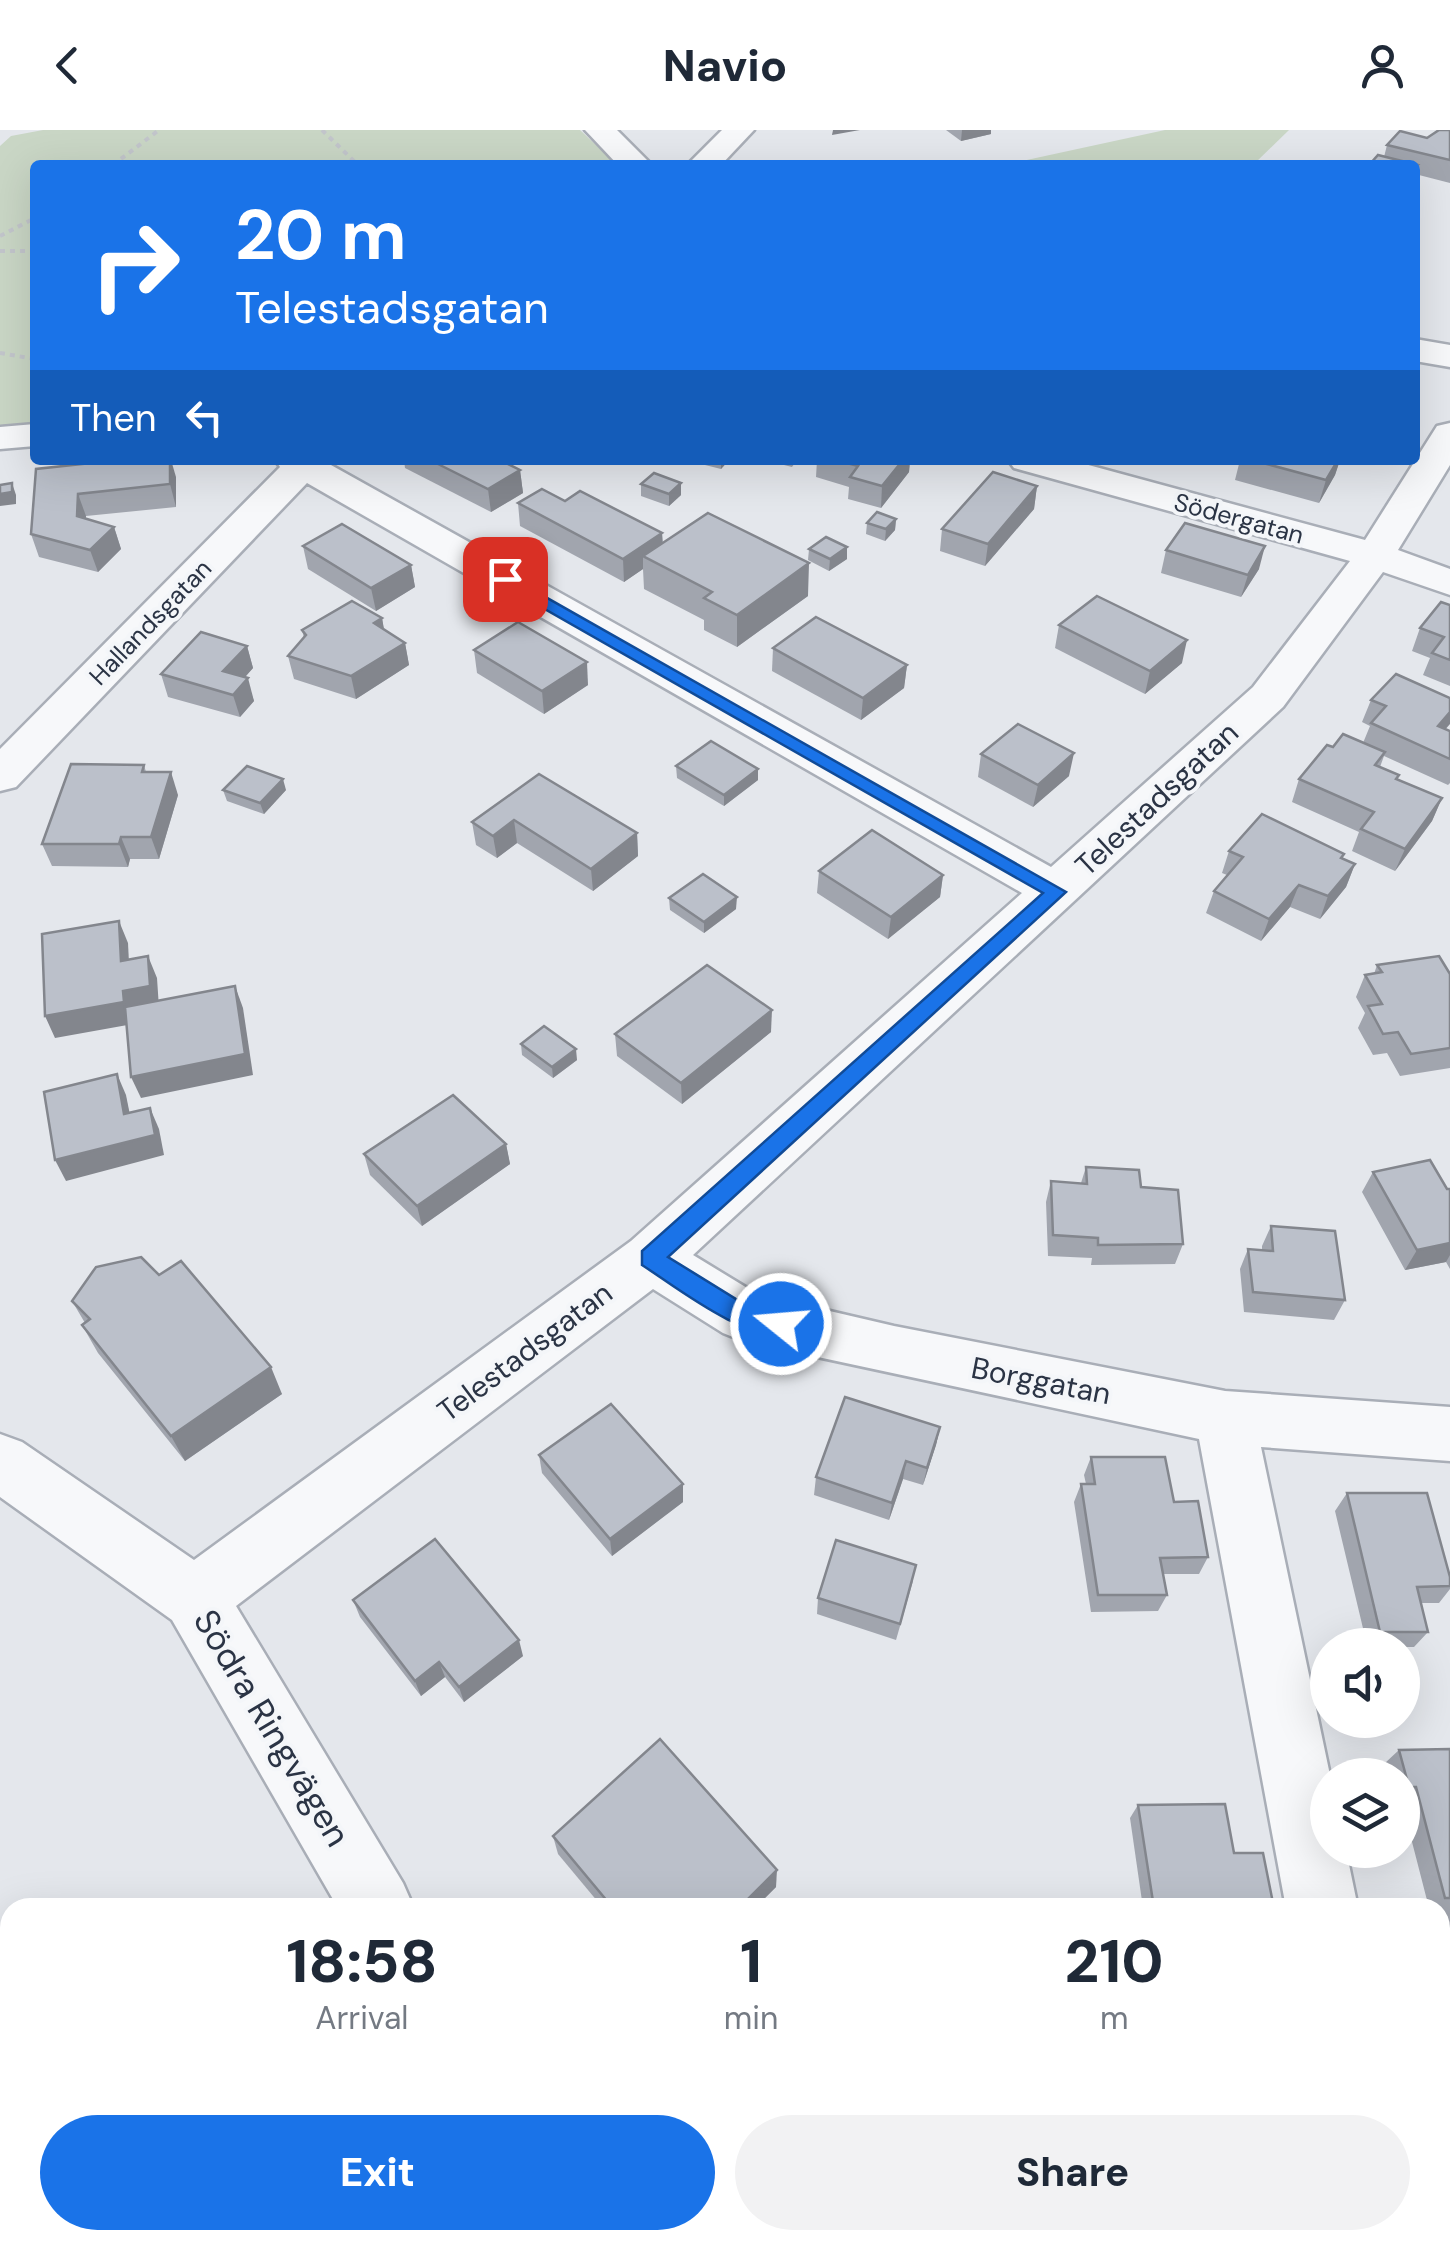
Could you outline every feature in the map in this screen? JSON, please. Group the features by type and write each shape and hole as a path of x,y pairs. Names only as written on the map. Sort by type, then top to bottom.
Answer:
{"street":[{"path":"600,130 631,160"},
{"path":"708,160 739,130"},
{"path":"1420,351 1450,356"},
{"name":"Telestadsgatan","path":"196,1598 651,1258 1268,697 1375,555 1450,434"},
{"path":"0,438 30,435"},
{"name":"Hallandsgatan","path":"0,776 297,465"},
{"path":"300,465 642,654 1056,892"},
{"name":"Södergatan","path":"1045,465 1375,555 1450,583"},
{"name":"Borggatan","path":"651,1258 743,1316 1225,1418 1450,1434"},
{"path":"1225,1418 1320,1898"},
{"name":"Södra Ringvägen","path":"0,1462 196,1598 372,1898"}],"path":[{"path":"120,160 160,130"},
{"path":"322,130 353,160"},
{"path":"0,236 30,221"},
{"path":"0,251 30,251"},
{"path":"0,353 30,358"}],"green space":[{"path":"43,130 580,130 612,160 30,160 30,437 0,440 0,146 11,136"},
{"path":"1165,130 1289,130 1258,160 1027,160"}],"building":[{"path":"1439,130 1450,130 1450,160 1387,145 1400,131 1427,138"},
{"path":"170,465 170,484 78,494 77,516 114,527 90,550 31,534 36,469"},
{"path":"440,465 510,465 520,470 488,489"},
{"path":"854,465 899,465 882,486 850,477 858,466"},
{"path":"1270,465 1335,465 1326,480"},
{"path":"993,472 1037,486 988,544 942,529"},
{"path":"654,473 681,483 669,494 641,484"},
{"path":"12,483 12,492 0,494 0,485"},
{"path":"542,489 565,501 580,491 662,533 623,559 518,503"},
{"path":"877,512 896,519 886,529 867,523"},
{"path":"708,513 809,563 737,615 704,598 712,592 643,556"},
{"path":"1185,523 1265,546 1248,575 1166,550"},
{"path":"342,524 411,565 371,588 303,546"},
{"path":"826,537 847,547 830,559 809,549"},
{"path":"1097,596 1187,640 1150,671 1059,625"},
{"path":"352,601 382,618 374,623 405,643 351,676 288,656 306,635 302,630"},
{"path":"1441,602 1450,605 1450,660 1432,653 1444,637 1420,628"},
{"path":"816,617 907,665 863,698 773,648"},
{"path":"518,622 587,662 542,691 474,650"},
{"path":"201,632 247,646 223,671 248,678 233,695 161,674"},
{"path":"1396,674 1450,698 1450,712 1438,726 1450,731 1450,759 1371,723 1386,706 1371,700"},
{"path":"1018,724 1074,753 1038,785 981,754"},
{"path":"1343,734 1385,752 1375,765 1399,775 1396,779 1442,798 1405,849 1361,829 1374,812 1299,779 1327,745 1333,747"},
{"path":"711,741 758,769 724,795 676,766"},
{"path":"71,764 144,765 142,772 171,772 151,837 121,837 119,844 42,844"},
{"path":"247,766 283,779 260,803 223,790"},
{"path":"539,774 637,833 591,869 514,820 493,836 472,822"},
{"path":"1262,814 1344,854 1341,858 1355,864 1328,896 1299,885 1269,919 1214,891 1243,857 1229,851"},
{"path":"872,830 943,875 891,917 819,871"},
{"path":"703,874 737,897 704,922 669,898"},
{"path":"119,921 121,961 148,956 150,986 123,991 124,1002 45,1016 42,934"},
{"path":"1439,956 1450,974 1450,1048 1411,1054 1398,1032 1383,1034 1368,1006 1382,1004 1365,975 1382,972 1377,965"},
{"path":"707,965 772,1010 681,1083 615,1034"},
{"path":"235,986 245,1054 131,1077 125,1007"},
{"path":"544,1026 576,1049 552,1067 521,1044"},
{"path":"117,1074 124,1114 150,1108 155,1135 55,1160 44,1092"},
{"path":"453,1095 506,1144 417,1206 364,1154"},
{"path":"1430,1160 1450,1189 1450,1243 1417,1250 1373,1172"},
{"path":"1086,1167 1139,1170 1141,1187 1178,1190 1183,1244 1098,1245 1098,1238 1053,1235 1051,1181 1087,1184"},
{"path":"1271,1226 1335,1231 1345,1300 1253,1292 1248,1249 1273,1251"},
{"path":"141,1257 159,1275 181,1261 271,1367 171,1436 82,1325 90,1319 72,1301 96,1267"},
{"path":"845,1397 940,1427 927,1468 906,1461 892,1503 816,1477"},
{"path":"611,1404 683,1484 610,1539 539,1455"},
{"path":"1091,1457 1165,1457 1174,1502 1198,1501 1208,1557 1160,1558 1167,1595 1098,1595 1081,1484 1095,1484"},
{"path":"1347,1493 1427,1493 1450,1586 1417,1587 1428,1632 1420,1632 1420,1628 1379,1628"},
{"path":"435,1539 519,1640 459,1687 439,1662 415,1681 353,1600"},
{"path":"836,1540 916,1565 900,1624 818,1598"},
{"path":"660,1739 777,1870 749,1898 605,1898 553,1836"},
{"path":"1450,1749 1450,1898 1445,1898 1420,1802 1420,1758 1401,1758 1399,1750"},
{"path":"1225,1804 1234,1853 1263,1853 1272,1898 1152,1898 1138,1805"}],"route":[{"path":"505,579 1056,892 651,1258 743,1316 781,1324"}]}
